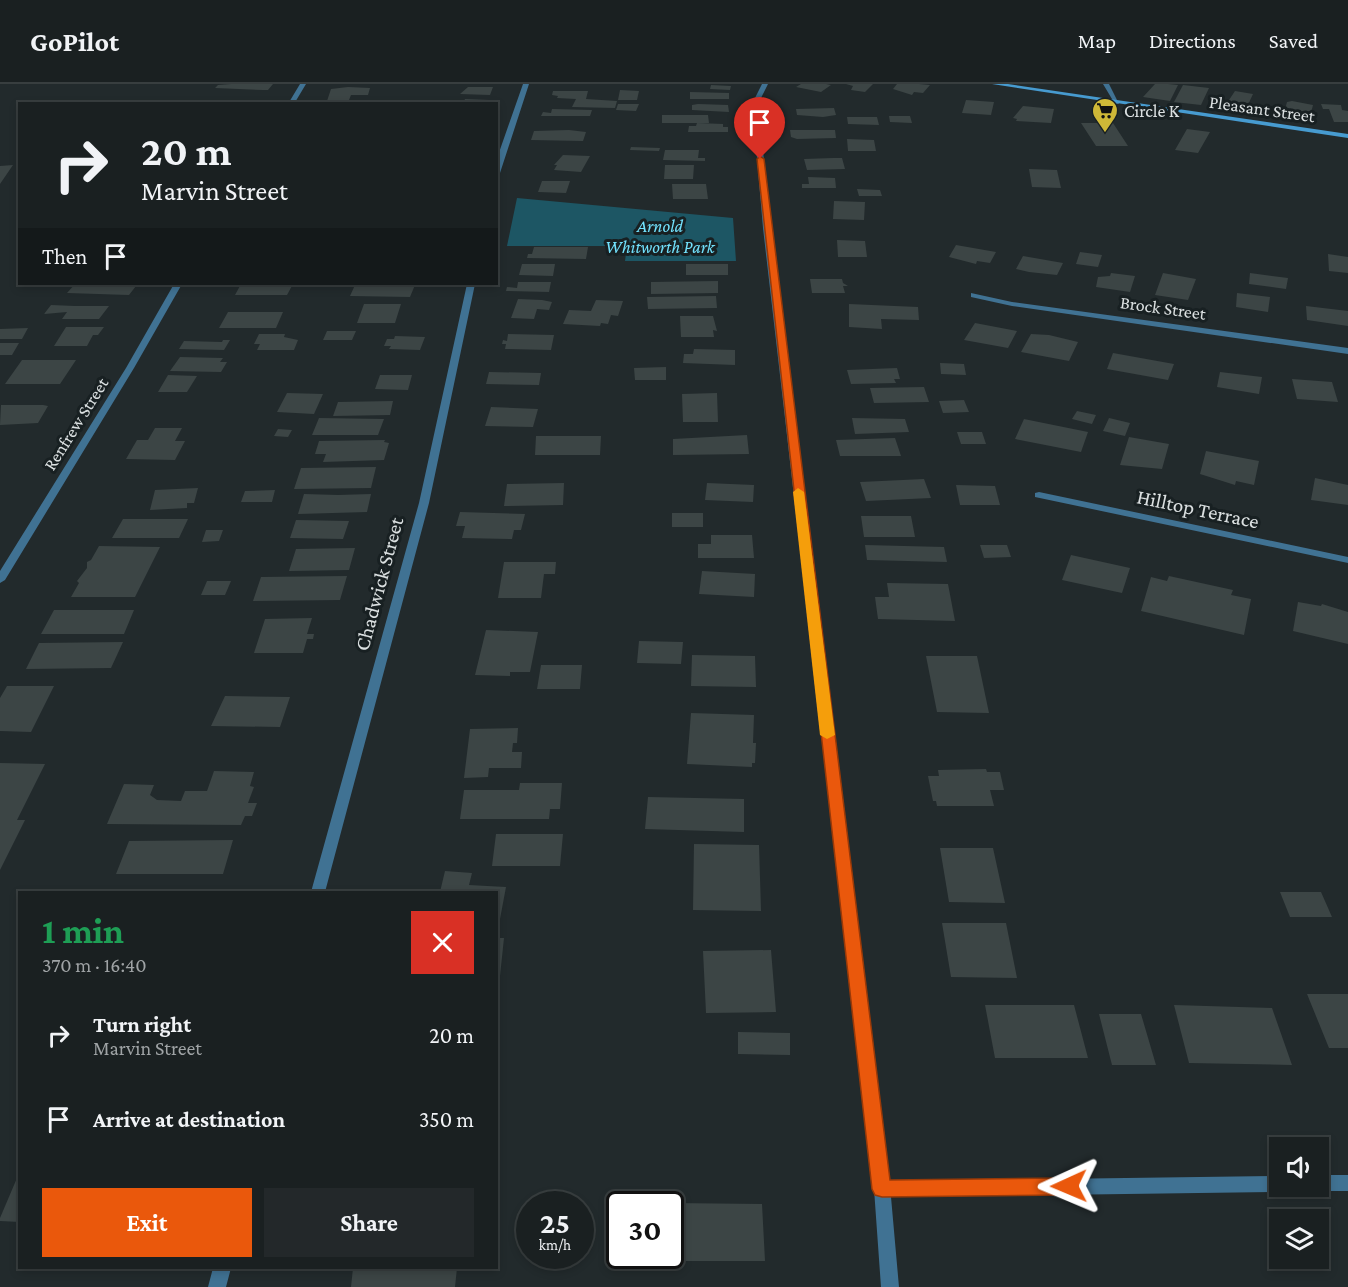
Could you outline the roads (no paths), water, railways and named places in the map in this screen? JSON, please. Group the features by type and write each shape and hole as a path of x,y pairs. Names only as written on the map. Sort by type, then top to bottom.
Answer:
{"main road":[{"name":"Pleasant Street","path":"995,84 1348,136"}],"street":[{"path":"292,102 303,84"},
{"path":"498,167 526,84"},
{"path":"765,84 757,100 756,112 767,228 882,1189 890,1287"},
{"path":"1106,84 1118,103"},
{"name":"Renfrew Street","path":"0,580 130,368 177,285"},
{"name":"Chadwick Street","path":"318,891 424,503 471,285"},
{"name":"Brock Street","path":"974,295 1012,304 1348,351"},
{"name":"Hilltop Terrace","path":"1039,495 1348,560"},
{"path":"1329,1183 1348,1183"},
{"path":"882,1189 1269,1184"},
{"path":"218,1287 222,1269"}],"place":[{"name":"Circle K","path":"1105,134"}],"park label":[{"name":"Arnold Whitworth Park","path":"660,236"}]}
